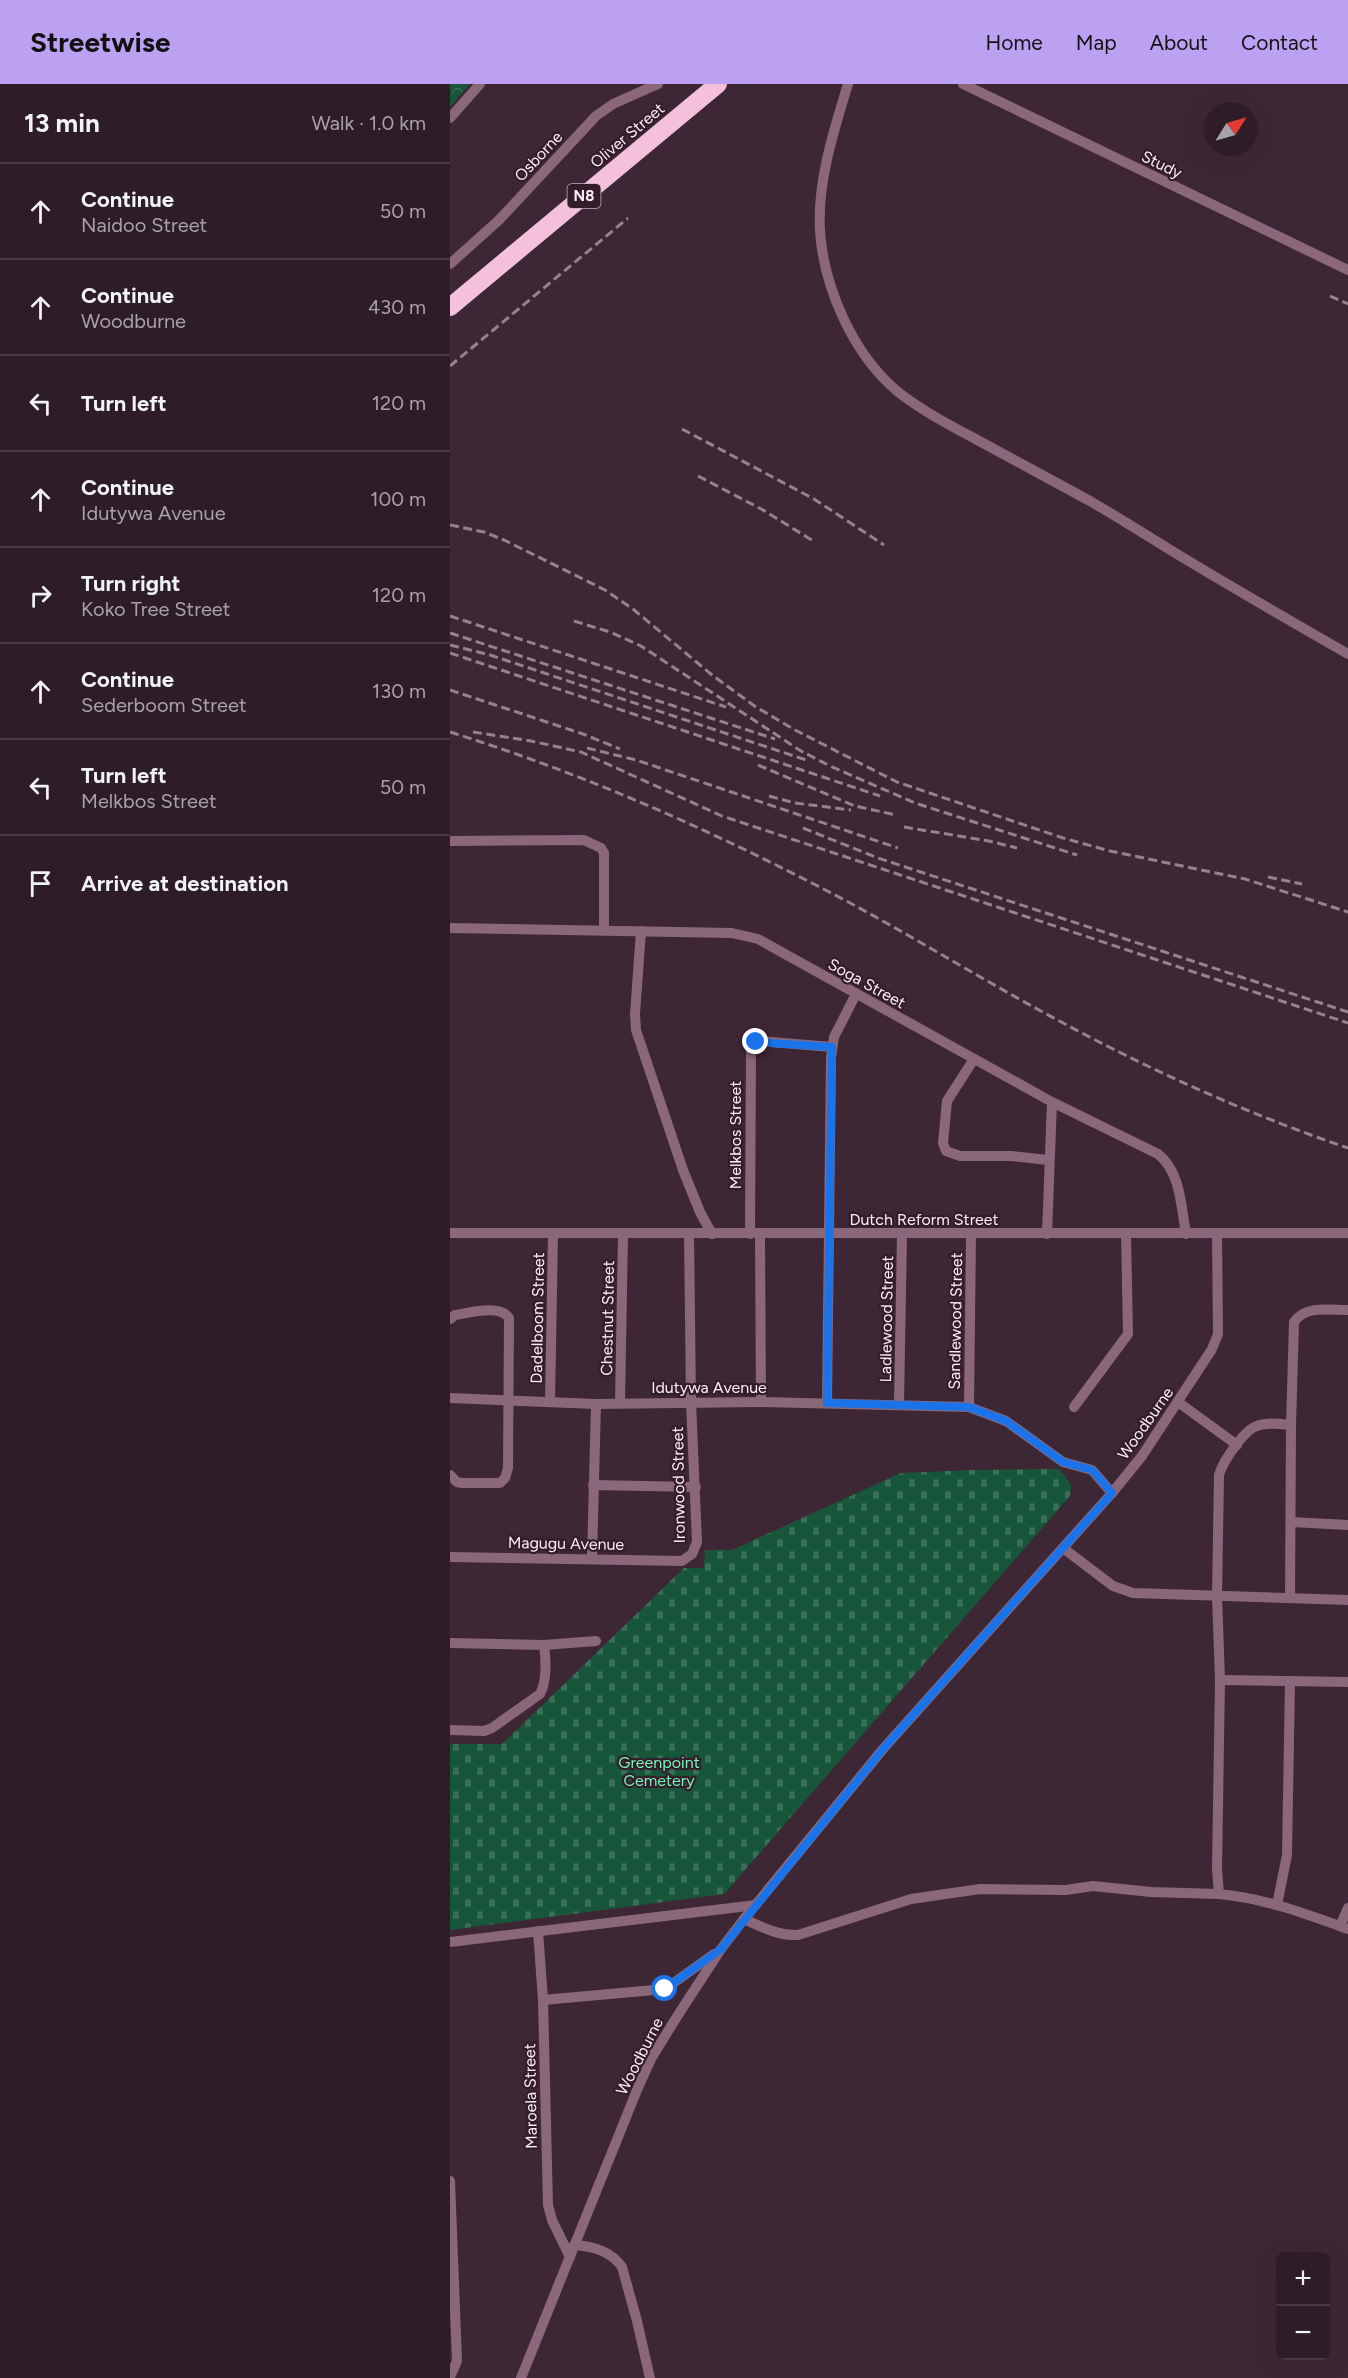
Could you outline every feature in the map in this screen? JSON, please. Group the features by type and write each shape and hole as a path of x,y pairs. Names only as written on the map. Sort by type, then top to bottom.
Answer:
{"highway":[{"name":"Oliver Street","path":"450,307 718,84"}],"street":[{"path":"450,118 480,84"},
{"name":"Osborne","path":"450,264 499,220 596,116 613,104 658,84"},
{"path":"848,84 827,165 820,230 835,300 850,332 878,370 896,390 936,418 1110,512 1185,560 1348,654"},
{"name":"Study","path":"963,84 1348,270"},
{"path":"450,841 584,840 601,848 604,853 604,930"},
{"name":"Soga Street","path":"450,928 641,931 746,935 758,939 1052,1102 1145,1147 1165,1160 1176,1180 1186,1234"},
{"path":"641,931 635,1014 636,1030 683,1170 700,1212 712,1234"},
{"path":"827,1403 832,1047 834,1037 856,994"},
{"name":"Melkbos Street","path":"760,1402 751,1049 760,1041 832,1047"},
{"path":"974,1059 947,1101 943,1143 946,1151 960,1156 1003,1155 1048,1160"},
{"path":"1047,1234 1048,1160 1052,1102"},
{"name":"Dutch Reform Street","path":"450,1233 1348,1233"},
{"name":"Ironwood Street","path":"682,1561 692,1554 697,1542 691,1402 689,1233"},
{"name":"Woodburne","path":"521,2378 652,2057 721,1949 883,1749 1112,1493 1142,1456 1212,1349 1218,1334 1217,1233"},
{"name":"Dadelboom Street","path":"550,1402 553,1234"},
{"name":"Chestnut Street","path":"620,1403 623,1234"},
{"name":"Ladlewood Street","path":"899,1405 902,1234"},
{"name":"Sandlewood Street","path":"969,1407 971,1234"},
{"path":"1074,1407 1128,1334 1126,1234"},
{"path":"450,1319 455,1315 499,1310 506,1313 509,1318 508,1468 505,1478 500,1483 462,1483 457,1482 450,1475"},
{"path":"1290,1598 1294,1322 1302,1314 1311,1311 1348,1310"},
{"name":"Idutywa Avenue","path":"450,1398 596,1404 760,1402 969,1407 1006,1421 1063,1462 1092,1470 1112,1493"},
{"path":"1178,1402 1237,1445"},
{"path":"592,1558 596,1404"},
{"path":"1219,1894 1217,1869 1220,1680 1217,1596 1219,1475 1237,1445 1254,1427 1260,1424 1291,1425"},
{"path":"593,1485 696,1486"},
{"path":"1291,1522 1348,1525"},
{"path":"1063,1548 1113,1586 1125,1592 1348,1600"},
{"name":"Magugu Avenue","path":"450,1557 682,1561"},
{"path":"450,1643 544,1645 596,1641"},
{"path":"450,1730 484,1731 492,1728 540,1694 546,1656 544,1645"},
{"path":"1220,1680 1348,1682"},
{"path":"1277,1905 1287,1855 1290,1681"},
{"path":"744,1919 786,1935 798,1935 911,1899 980,1889 1066,1890 1093,1886 1151,1893 1242,1896 1277,1905 1344,1928 1348,1908"},
{"path":"450,1942 756,1905"},
{"name":"Maroela Street","path":"538,1931 543,2000 548,2205 552,2220 570,2257"},
{"path":"543,2000 665,1989 721,1949"},
{"path":"450,2181 457,2361 450,2377"},
{"path":"574,2245 599,2249 617,2260 622,2266 650,2378"}],"green space":[{"path":"450,84 470,84 450,107"},
{"name":"Greenpoint Cemetery","path":"1059,1469 1071,1485 1070,1496 724,1894 450,1930 450,1744 502,1744 684,1568 704,1568 705,1550 732,1550 901,1473"}],"railway":[{"path":"450,366 628,218"},
{"path":"1330,296 1348,304"},
{"path":"682,429 814,499 884,545"},
{"path":"698,476 763,510 815,542"},
{"path":"450,525 484,532 504,540 605,590 633,609 712,675 756,707 795,730 897,782 1063,838 1110,851 1245,879 1348,912"},
{"path":"450,616 726,707"},
{"path":"574,621 610,632 641,646 801,751 830,766 915,803 1077,855"},
{"path":"450,633 775,739"},
{"path":"450,645 490,655 806,760"},
{"path":"450,653 880,796"},
{"path":"450,690 583,734 620,749"},
{"path":"450,732 554,768 705,831 852,904 1038,1010 1099,1042 1204,1092 1348,1148"},
{"path":"473,732 581,752 722,816 1348,1023"},
{"path":"587,748 636,760 898,848"},
{"path":"758,765 855,806 896,815"},
{"path":"769,796 795,803 851,810"},
{"path":"904,827 1017,848"},
{"path":"803,828 878,858 1348,1012"},
{"path":"1268,877 1302,884"}],"route":[{"path":"665,1989 721,1949 883,1749 1112,1493 1100,1476 1092,1470 1063,1462 1006,1421 969,1407 827,1403 832,1047 756,1042"}]}
